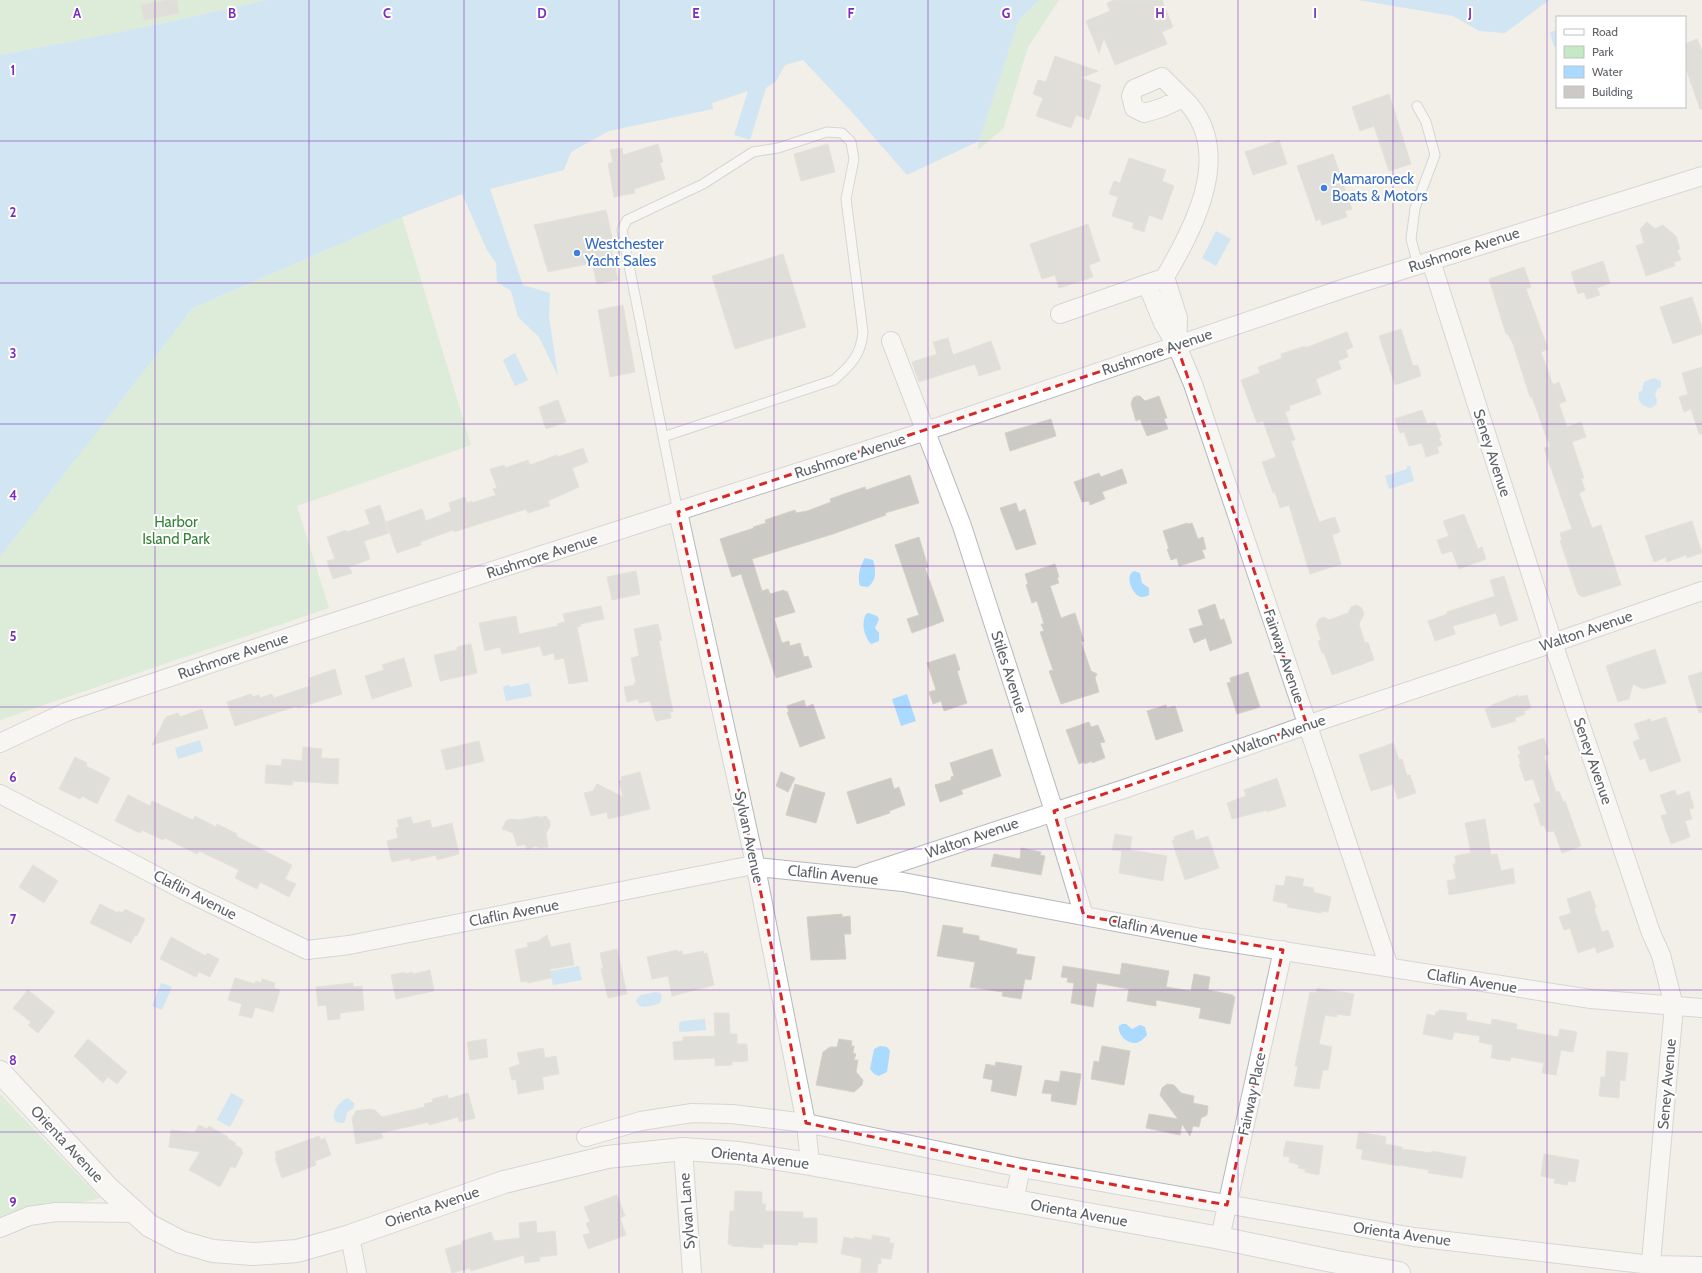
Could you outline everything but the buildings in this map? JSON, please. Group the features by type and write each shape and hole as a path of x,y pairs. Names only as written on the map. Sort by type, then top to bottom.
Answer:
{"street":[{"path":"1060,314 1165,278 1183,247 1204,196 1210,163 1205,133 1193,107 1183,98"},
{"name":"Rushmore Avenue","path":"0,743 66,712 322,626 926,431 1351,286 1702,176"},
{"name":"Seney Avenue","path":"1424,263 1651,933 1661,956 1674,1006 1650,1269"},
{"path":"1165,278 1178,318 1178,346"},
{"path":"1147,284 1163,323 1178,346"},
{"name":"Stiles Avenue","path":"891,341 962,526 1054,811 1056,823 1084,916"},
{"name":"Fairway Avenue","path":"1178,346 1195,392 1388,967"},
{"name":"Sylvan Avenue","path":"678,512 756,868 806,1123 810,1164"},
{"name":"Walton Avenue","path":"856,877 1124,789 1307,725 1553,643 1702,591"},
{"name":"Claflin Avenue","path":"0,794 189,893 307,950 349,945 748,866 903,882 1201,938 1591,999 1702,1008"},
{"name":"Fairway Place","path":"1220,1238 1283,950"},
{"name":"Orienta Avenue","path":"0,1072 109,1189 150,1226 181,1242 213,1251 253,1254 297,1251 350,1236 523,1177 607,1157 683,1149 739,1153 810,1164 1220,1238 1336,1268 1399,1273"},
{"name":"Orienta Avenue","path":"586,1137 641,1121 692,1113 732,1114 806,1123 1021,1168 1414,1237 1650,1269 1702,1266"},
{"name":"Sylvan Lane","path":"683,1149 692,1273"},
{"path":"1014,1201 1021,1168"},
{"path":"0,1228 29,1216 56,1212 136,1213"},
{"path":"350,1236 357,1273"}],"lane":[{"path":"1417,106 1426,122 1435,155 1415,208 1411,240 1424,263"},
{"path":"663,437 834,380 848,368 862,346 864,332 846,199 854,159 851,142 842,133 827,132 778,148 753,152 703,184 627,220 622,230 663,437 678,512"}],"highlighted area":[{"path":"1177,346 1307,725 1054,811 1084,916 1283,950 1227,1205 1021,1168 806,1123 756,868 678,512"}],"green space":[{"path":"0,0 267,0 151,26 0,55"},
{"path":"1039,0 1059,0 1028,47 1003,129 978,150 979,141 1019,20"},
{"name":"Harbor Island Park","path":"402,217 471,445 297,506 329,608 0,720 0,557 193,308"},
{"path":"0,1094 100,1198 0,1222"}],"water":[{"path":"267,0 1039,0 1019,20 979,141 907,175 851,111 803,60 785,65 776,81 766,88 750,140 734,135 748,91 712,103 713,109 609,131 571,152 564,170 490,189 523,285 550,293 549,317 558,376 539,337 518,317 511,291 497,282 496,263 487,250 462,194 402,217 193,308 0,557 0,55 151,26"},
{"path":"1358,0 1549,0 1505,33 1479,31 1453,16"},
{"path":"1556,30 1556,46 1554,47 1550,32"},
{"path":"1216,231 1231,239 1216,266 1202,258"},
{"path":"515,353 528,380 515,386 503,360"},
{"path":"1654,378 1661,381 1661,387 1657,389 1655,395 1657,400 1656,405 1650,408 1640,403 1639,392 1642,391 1644,382"},
{"path":"1407,466 1410,466 1414,481 1389,489 1385,476 1407,469"},
{"path":"865,558 873,560 875,567 873,581 868,587 860,586 859,583 860,572"},
{"path":"1134,571 1140,573 1142,583 1149,588 1149,595 1143,597 1139,596 1133,590 1129,577"},
{"path":"869,613 877,616 879,619 875,628 879,633 879,641 871,644 865,634 864,626 864,618 866,614"},
{"path":"529,683 532,696 506,701 503,688 504,686 509,685 510,687"},
{"path":"907,694 916,721 901,726 892,699"},
{"path":"200,740 203,751 178,759 175,748"},
{"path":"579,966 582,980 553,985 550,971"},
{"path":"161,983 172,987 162,1010 152,1006"},
{"path":"656,992 660,993 662,996 660,1003 646,1007 639,1006 636,1000 641,995"},
{"path":"705,1019 706,1030 679,1031 679,1023 682,1021"},
{"path":"1126,1024 1132,1029 1140,1025 1145,1027 1147,1035 1136,1043 1129,1042 1121,1035 1119,1026"},
{"path":"880,1046 887,1047 890,1051 887,1072 879,1076 874,1074 870,1069 874,1049"},
{"path":"231,1093 244,1100 230,1127 217,1120"},
{"path":"348,1098 354,1103 354,1107 348,1111 344,1123 338,1123 335,1120 334,1112 340,1103"}],"place":[{"name":"Mamaroneck Boats & Motors","path":"1324,188"},
{"name":"Westchester Yacht Sales","path":"577,253"}]}
